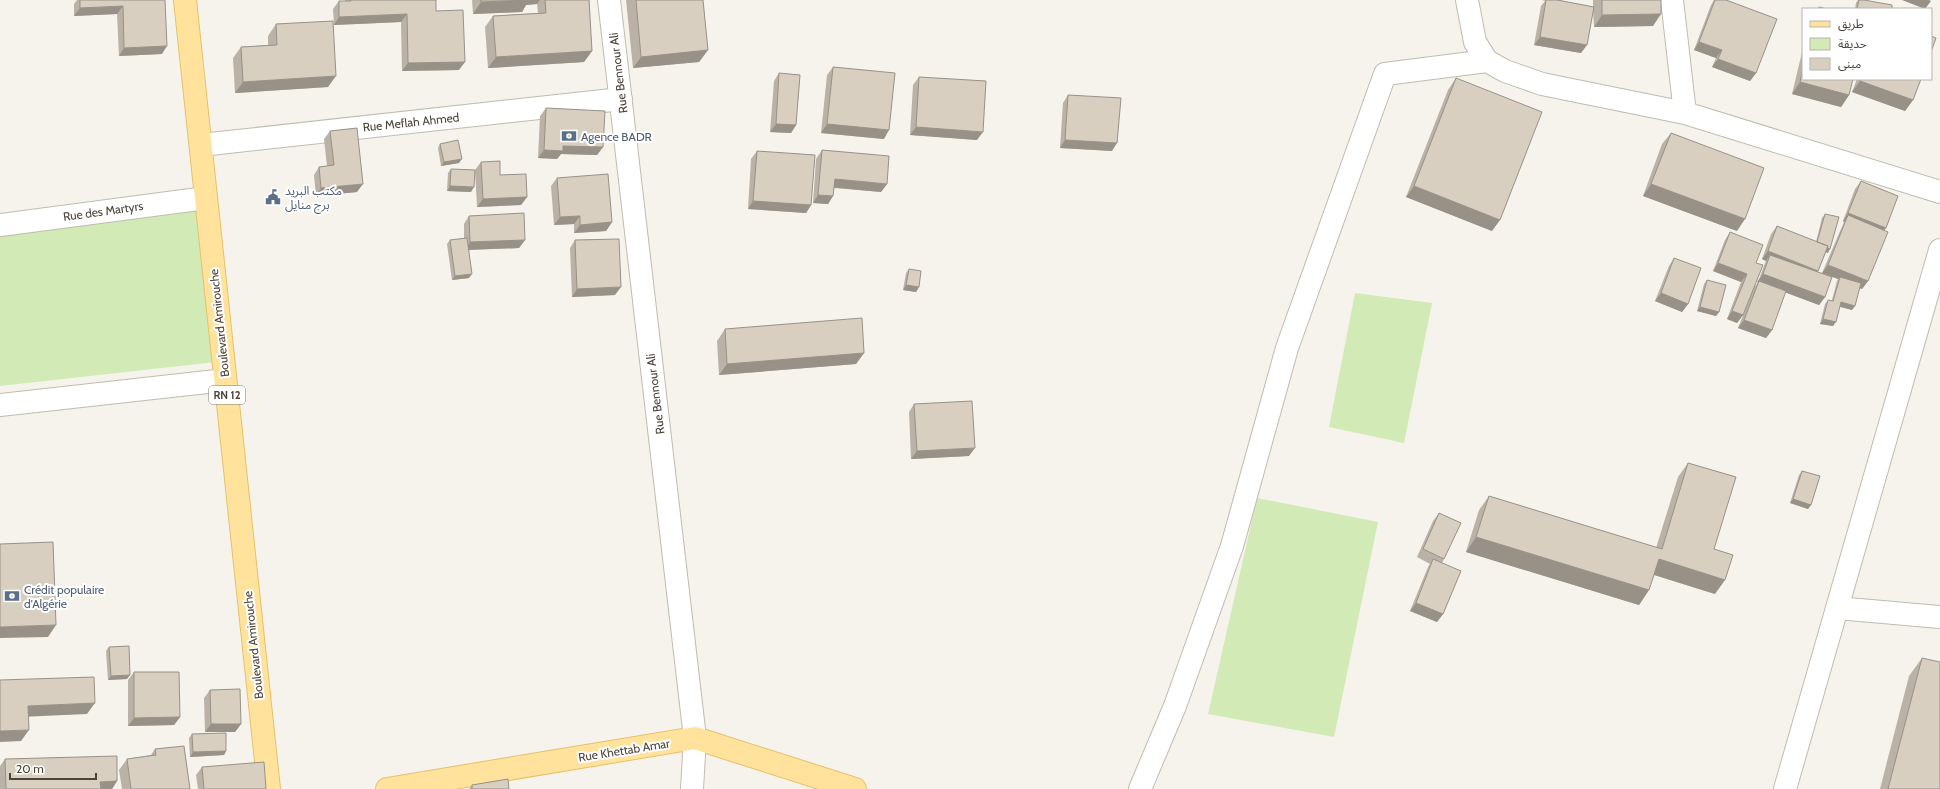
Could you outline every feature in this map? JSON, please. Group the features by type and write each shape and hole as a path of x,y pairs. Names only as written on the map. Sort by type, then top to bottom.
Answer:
{"main road":[{"name":"Boulevard Amirouche","path":"185,0 269,789"},
{"name":"Rue Khettab Amar","path":"387,789 695,738 856,789"}],"street":[{"name":"Rue Bennour Ali","path":"609,0 695,738 692,789"},
{"path":"1467,0 1475,42 1487,60 1505,71 1542,84 1685,113 1940,192"},
{"path":"1672,0 1685,113"},
{"path":"1140,789 1175,706 1232,546 1287,348 1385,74 1487,60"},
{"name":"Rue Meflah Ahmed","path":"201,145 621,98"},
{"name":"Rue des Martyrs","path":"0,225 206,198"},
{"path":"1785,789 1940,250"},
{"path":"0,405 225,380"},
{"path":"1837,608 1940,617"}],"green space":[{"path":"208,204 225,361 0,386 0,227"},
{"path":"1355,293 1432,303 1404,443 1329,427"},
{"path":"1257,498 1378,522 1334,737 1208,714"}],"building":[{"path":"80,0 165,0 167,46 124,48 123,6 80,8"},
{"path":"436,0 436,11 463,10 465,62 408,63 407,14 339,17 339,1"},
{"path":"481,0 530,0 481,2"},
{"path":"545,0 589,0 592,51 496,57 493,16 546,13"},
{"path":"636,0 703,0 708,50 641,57"},
{"path":"1546,0 1557,0 1594,7 1587,45 1540,37"},
{"path":"1602,0 1661,0 1661,14 1602,15"},
{"path":"1715,0 1726,0 1777,19 1756,73 1718,59 1722,50 1699,42"},
{"path":"1859,0 1892,5 1892,8 1857,8"},
{"path":"333,21 336,76 243,82 241,47 277,45 276,24"},
{"path":"1932,36 1936,38 1932,49"},
{"path":"833,67 895,73 889,130 827,124"},
{"path":"779,73 800,75 796,125 776,124"},
{"path":"1802,73 1802,80 1853,80 1849,95 1800,82"},
{"path":"919,77 986,81 983,132 916,127"},
{"path":"1456,78 1542,112 1500,220 1414,186"},
{"path":"1860,80 1921,80 1913,100"},
{"path":"1068,95 1121,98 1117,143 1065,140"},
{"name":"Agence BADR","path":"546,108 605,111 603,147 563,146 563,151 544,150"},
{"path":"357,128 363,184 321,188 319,167 334,165 330,131"},
{"path":"1671,133 1764,168 1745,219 1651,184"},
{"path":"458,140 462,159 444,162 440,144"},
{"path":"822,150 889,156 887,184 835,179 833,196 818,195"},
{"path":"757,151 815,155 811,205 753,201"},
{"path":"500,161 500,175 526,174 527,197 483,199 481,162"},
{"path":"451,169 475,170 474,187 450,186"},
{"path":"608,174 612,222 580,225 580,216 560,217 557,178"},
{"path":"1861,181 1898,196 1886,228 1848,213"},
{"path":"524,213 525,240 470,242 469,216"},
{"path":"1825,214 1839,217 1830,249 1827,248 1828,246 1817,242"},
{"path":"1848,215 1888,232 1868,281 1828,265"},
{"path":"1777,226 1828,246 1818,271 1768,251"},
{"path":"1730,232 1763,245 1756,263 1763,265 1743,315 1732,311 1747,274 1718,263"},
{"path":"467,238 472,274 455,276 450,240"},
{"path":"619,239 621,287 577,289 575,240"},
{"path":"1770,255 1832,277 1825,297 1763,274"},
{"path":"1674,258 1701,268 1688,304 1661,293"},
{"path":"909,269 921,271 919,287 906,285"},
{"path":"1840,277 1861,283 1855,306 1841,302 1836,322 1823,319 1828,300 1833,301"},
{"path":"1707,280 1726,285 1719,312 1700,307"},
{"path":"1759,281 1786,291 1772,330 1744,320"},
{"path":"862,318 864,353 727,364 725,329"},
{"path":"972,401 975,448 917,451 914,404"},
{"path":"1688,463 1736,477 1714,549 1733,555 1725,580 1659,559 1649,590 1476,537 1489,496 1662,549"},
{"path":"1802,471 1820,476 1811,505 1793,499"},
{"path":"1439,513 1461,523 1444,559 1423,549"},
{"path":"53,542 56,625 0,627 0,544"},
{"path":"1433,559 1461,571 1443,614 1416,603"},
{"path":"129,646 130,675 111,676 109,647"},
{"path":"1922,658 1940,662 1940,789 1888,789"},
{"path":"134,672 179,672 180,717 134,718"},
{"path":"94,677 95,703 28,706 29,730 0,731 0,680"},
{"path":"240,689 241,724 211,724 210,690"},
{"path":"226,733 226,751 193,752 192,734"},
{"path":"184,746 190,789 131,789 127,759 156,755 155,749"},
{"path":"117,756 117,781 100,782 101,789 6,789 5,759"},
{"path":"264,762 266,789 204,789 202,767"},
{"path":"508,779 509,789 472,789 472,785"}],"place":[{"name":"Agence BADR","path":"569,136"},
{"name":"مكتب البريد برج منايل","path":"273,197"},
{"name":"Crédit populaire d'Algérie","path":"12,596"}]}
